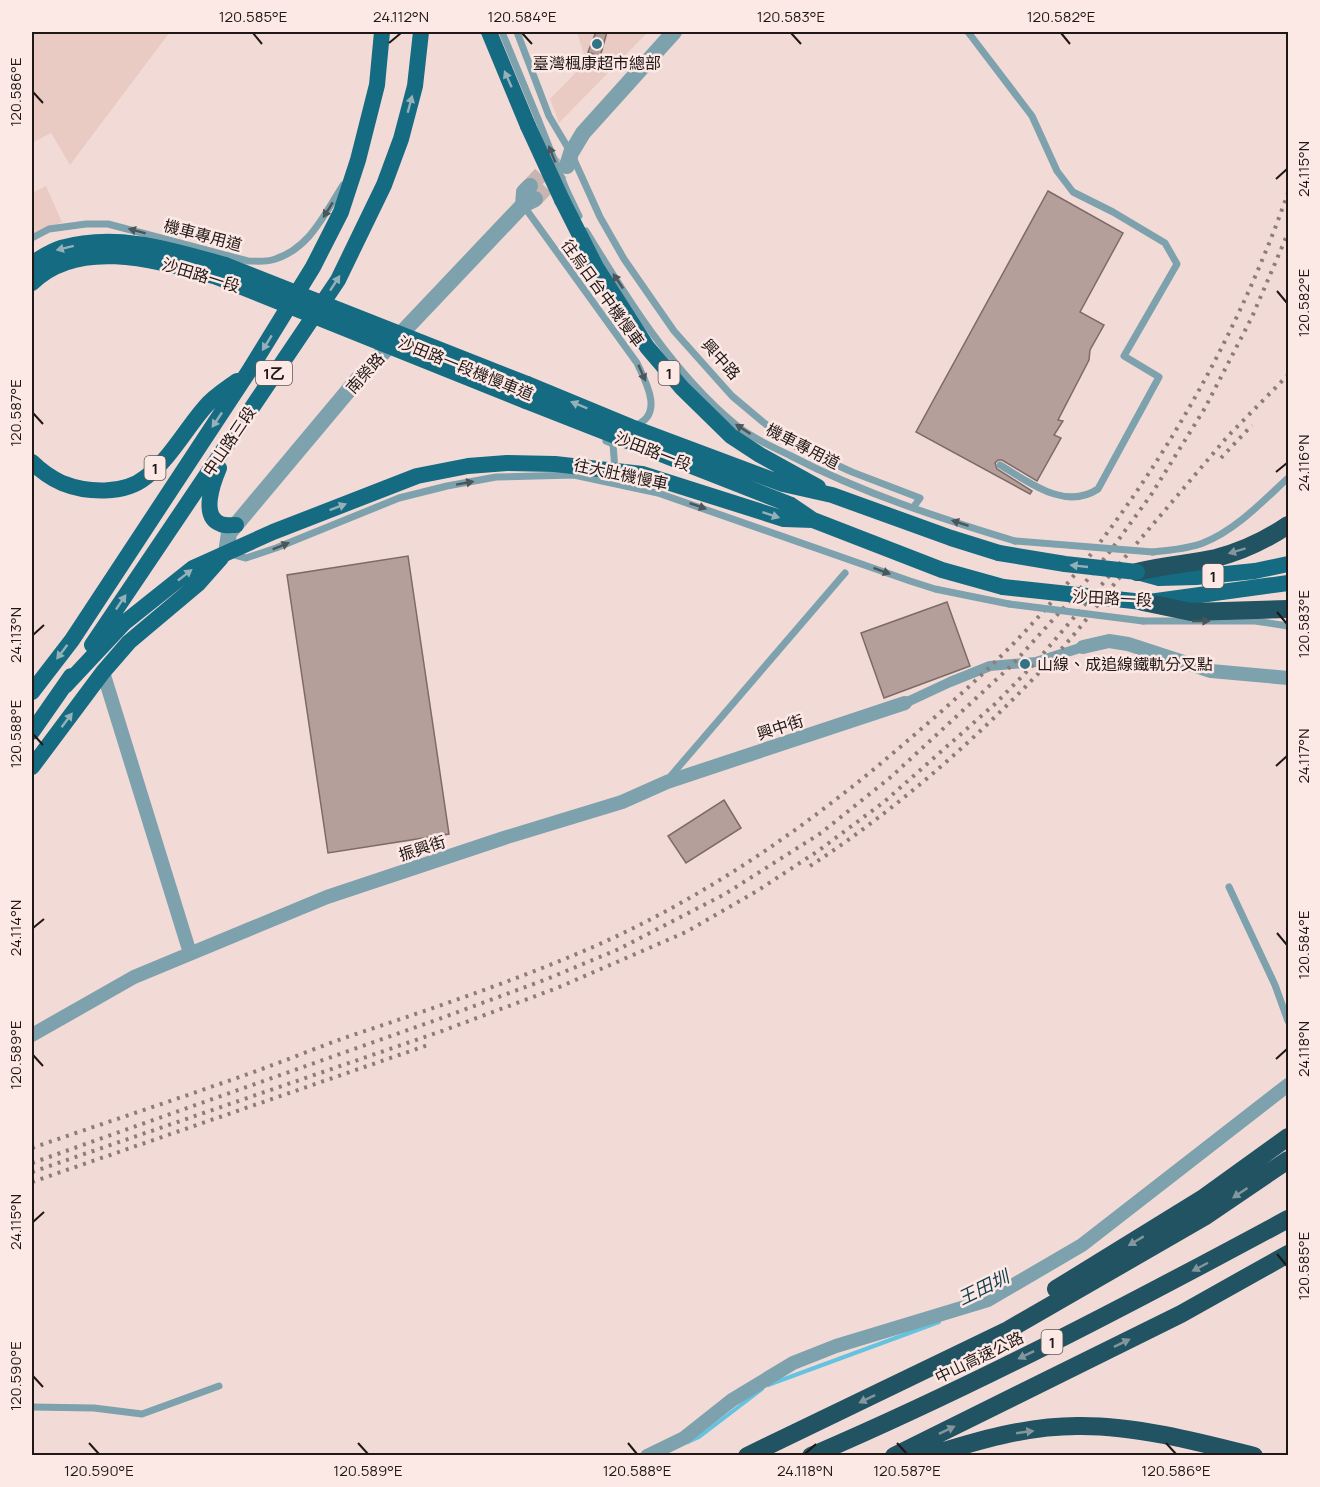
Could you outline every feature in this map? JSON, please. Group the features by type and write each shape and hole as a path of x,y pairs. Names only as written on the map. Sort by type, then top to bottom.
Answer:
{"highway":[{"path":"1137,572 1162,565 1226,554 1265,540 1288,525"},
{"path":"1143,612 1288,609"},
{"path":"899,1383 960,1344 1152,1232 1288,1137"},
{"path":"747,1455 1008,1330 1204,1217 1288,1160"},
{"name":"中山高速公路","path":"811,1455 883,1425 1031,1353 1151,1293 1288,1219"},
{"name":"1","path":"894,1455 1181,1314 1288,1254"},
{"path":"928,1455 988,1437 1077,1426 1131,1431 1202,1443 1254,1455"}],"main road":[{"name":"中山路三段","path":"32,692 72,640 249,371 314,267 341,212 358,160 377,84 382,32"},
{"name":"中山路三段","path":"32,732 338,280 370,217 401,139 416,86 421,32"},
{"name":"沙田路一段","path":"489,32 533,123 596,267 647,347 682,388 731,436 832,495"},
{"name":"沙田路一段","path":"32,263 59,249 96,242 135,243 161,247 219,275 524,404 790,505 813,520 942,570 1003,587 1068,596 1143,612 1288,583"},
{"name":"沙田路一段","path":"32,283 56,267 73,261 120,256 146,259 219,275 526,384 631,427 783,484 832,495 999,553 1065,564 1137,572 1160,578 1255,571 1288,564"},
{"name":"1","path":"32,462 60,482 83,489 103,491 135,483 145,478 168,455 206,405 249,371"},
{"path":"231,438 209,495 214,520 222,525 236,525"},
{"path":"65,686 124,623 193,568 273,532 417,476 468,466 507,463 555,464 616,478 642,474 784,519 813,520"},
{"path":"32,767 103,672 129,642 198,584 226,553"}],"street":[{"path":"567,157 583,133 674,32"},
{"name":"南榮路","path":"226,553 229,534 358,379 529,197"},
{"path":"905,703 990,666 1036,662 1109,641 1128,644 1211,671 1288,678"},
{"path":"103,672 190,953"},
{"name":"興中街","path":"667,782 905,703"},
{"name":"振興街","path":"32,1035 134,977 327,897 504,838 622,802 667,782"},
{"path":"646,1455 684,1438 732,1400 793,1363 836,1346 988,1300 1082,1245 1288,1085"}],"lane":[{"path":"502,32 533,123"},
{"path":"517,32 567,157"},
{"path":"968,32 1032,116 1057,171 1073,192 1113,212 1165,243 1176,264 1124,356 1159,377 1098,489 1089,495 1071,498 1046,491 1000,465"},
{"name":"興中路","path":"567,157 624,259 674,332 732,396 793,445 852,472 920,498 915,505"},
{"name":"機車專用道","path":"32,238 49,229 86,224 108,224 248,261 271,260 296,250 312,234 358,160"},
{"name":"機車專用道","path":"564,194 642,318 680,369 705,396 737,426 831,477 903,504 1015,541 1153,552 1203,543 1228,530 1288,478"},
{"name":"往烏日台中機慢車","path":"529,197 637,363 647,385 652,408 650,415 631,427"},
{"path":"32,289 58,270 82,262 120,259 219,275"},
{"path":"32,457 63,478 102,485 123,482 143,474 165,452 204,401 249,371"},
{"name":"沙田路一段機慢車道","path":"524,404 614,444 616,478"},
{"name":"往大肚機慢車","path":"616,478 935,589 1009,604 1143,612"},
{"path":"667,782 845,573"},
{"path":"1143,612 1255,621 1288,626"},
{"path":"1229,887 1275,986 1288,1021"},
{"path":"32,1407 94,1408 142,1414 219,1386"}],"shaded area":[{"path":"32,32 170,32 70,165 51,133 32,143"},
{"path":"577,32 648,32 559,123 550,99 586,62"},
{"path":"46,186 62,222 32,235 32,193"}],"building":[{"name":"臺灣楓康超市總部","path":"596,32 607,32 600,57 588,52"},
{"path":"1048,191 1123,233 1080,312 1104,325 1058,420 1063,421 1054,435 1061,438 1037,481 1002,460 995,463 997,469 1032,491 1030,494 916,432"},
{"path":"408,556 449,834 328,853 287,575"},
{"path":"947,602 970,666 884,698 861,633"},
{"path":"724,800 741,828 686,863 668,836"}],"waterway":[{"name":"王田圳","path":"768,1385 939,1322"},
{"name":"王田圳","path":"688,1442 699,1437 762,1389"}],"tunnel":[{"path":"530,186 562,152"},
{"path":"535,199 561,172"}],"railway":[{"path":"32,1148 470,995 593,947 669,909 742,866 846,792 982,675 1058,595 1099,543 1175,432 1208,374 1265,254 1288,193"},
{"path":"32,1163 439,1019 547,979 619,949 725,894 821,833 892,776 1012,665 1076,594 1111,550 1151,495 1205,408 1252,317 1288,233"},
{"path":"32,1172 442,1031 557,988 686,932 757,891 818,851 884,802 996,703 1036,662 1228,436 1288,375"},
{"path":"1221,458 1252,425"},
{"path":"810,866 907,795 997,715 1079,629 1120,577"},
{"path":"32,1182 428,1045"}],"place":[{"name":"臺灣楓康超市總部","path":"597,44"},
{"name":"山線、成追線鐵軌分叉點","path":"1025,664"}]}
